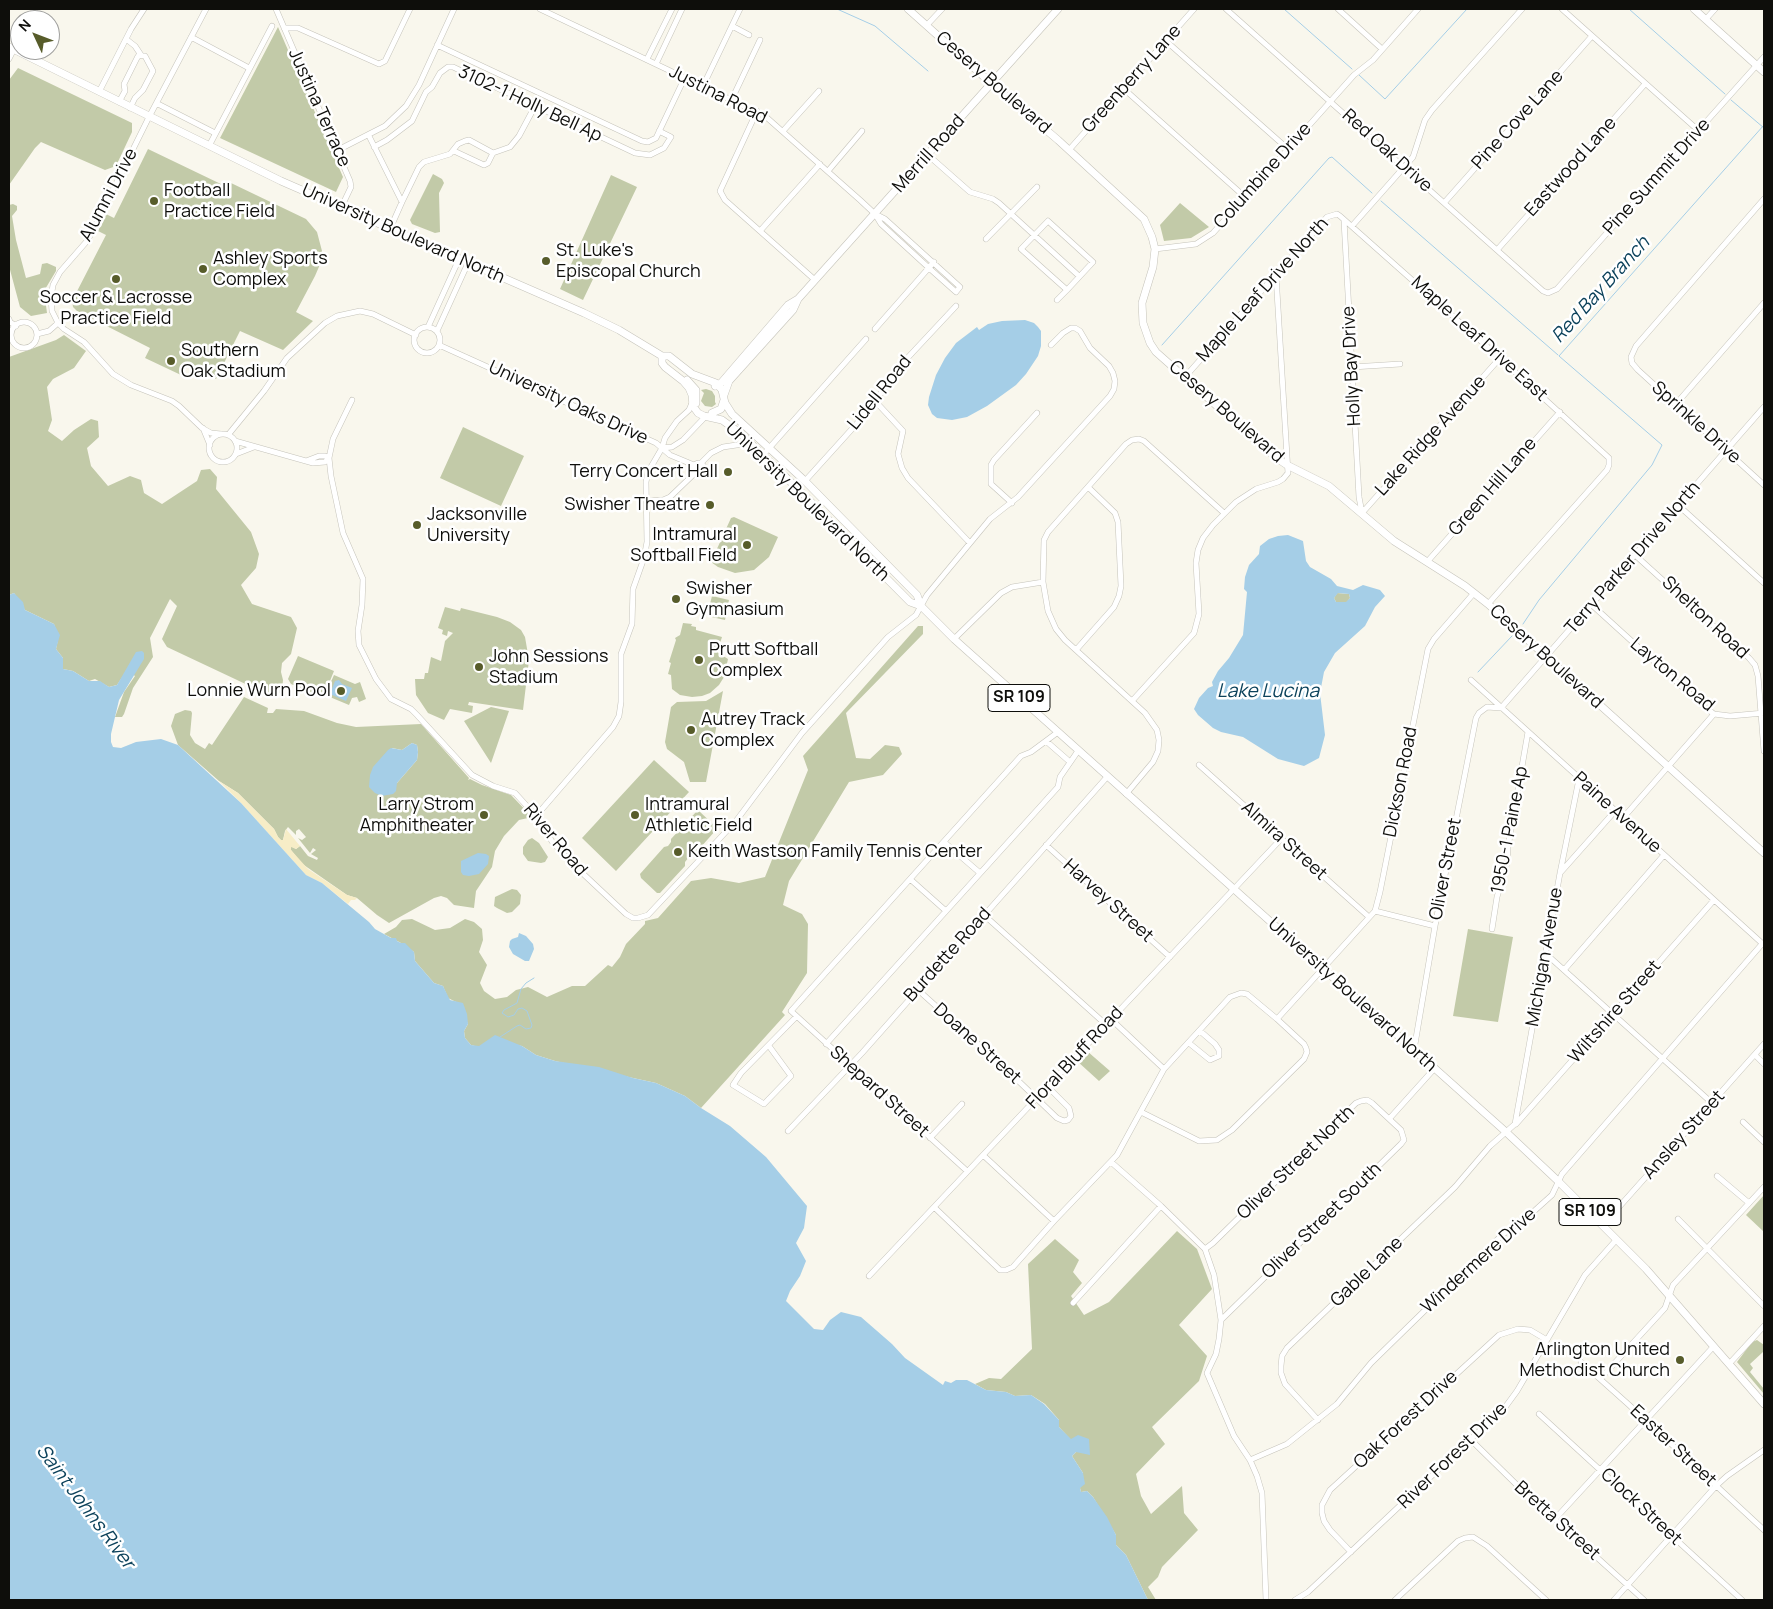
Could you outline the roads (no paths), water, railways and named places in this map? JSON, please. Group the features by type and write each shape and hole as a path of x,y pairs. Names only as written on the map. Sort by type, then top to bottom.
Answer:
{"main road":[{"name":"Cesery Boulevard","path":"908,9 1069,150 1144,219 1155,249 1154,267 1142,303 1143,323 1150,343 1156,352 1262,446 1287,465 1329,486 1394,541 1488,604 1764,852"},
{"name":"Merrill Road","path":"712,384 726,375 788,305 798,298 815,280 1058,9"},
{"path":"1694,9 1764,72"},
{"name":"University Boulevard North","path":"34,60 208,146 341,208 613,326 662,359 684,382 693,396 698,413 727,418 910,602 921,606"},
{"name":"Merrill Road","path":"723,400 728,383 793,310 798,298"},
{"name":"University Boulevard North","path":"662,359 669,356 697,380 712,384"},
{"path":"693,396 700,385 712,384"},
{"name":"SR 109","path":"712,384 723,400"},
{"name":"SR 109","path":"693,396 702,411 709,414"},
{"path":"709,414 718,411 723,400"},
{"name":"University Boulevard North","path":"723,400 732,414 770,447 861,538 917,596 921,606 954,639 1506,1132 1604,1225 1670,1296 1764,1404"},
{"path":"854,544 861,538"}],"street":[{"path":"100,92 126,39 144,9"},
{"name":"Alumni Drive","path":"58,323 50,298 53,285 64,266 88,241 149,117 158,104 206,9"},
{"name":"Justina Terrace","path":"276,9 350,181 351,188 341,208"},
{"path":"284,28 298,28 379,64 385,61 410,9"},
{"path":"338,150 369,136 385,126 406,106 419,85 454,9"},
{"name":"Justina Road","path":"540,9 756,111 783,131 875,214"},
{"path":"647,59 672,9"},
{"path":"656,64 682,9"},
{"path":"703,86 740,9"},
{"path":"927,25 942,9"},
{"name":"Greenberry Lane","path":"1069,150 1194,9"},
{"name":"Red Oak Drive","path":"1226,9 1543,291 1548,293"},
{"path":"1338,9 1382,49"},
{"name":"Columbine Drive","path":"1155,249 1186,247 1205,240 1213,233 1330,101 1354,75 1373,60 1418,9"},
{"path":"1352,226 1413,158 1425,120 1522,9"},
{"path":"1562,9 1698,131"},
{"path":"1706,19 1715,9"},
{"path":"208,146 272,26"},
{"path":"732,26 749,35"},
{"name":"Pine Cove Lane","path":"1444,203 1592,36"},
{"path":"191,37 249,68"},
{"path":"126,39 135,46 141,55 145,56 153,71 143,90 135,98 130,108"},
{"path":"732,99 760,40"},
{"path":"1166,41 1288,149"},
{"path":"438,45 642,141 648,142 653,141 660,131 685,77"},
{"path":"119,102 125,91 124,84 137,58 141,55"},
{"name":"Pine Summit Drive","path":"1548,293 1557,289 1764,57"},
{"name":"3102-1 Holly Bell Ap","path":"374,147 412,122 426,92 432,87 440,73 448,67 453,67 643,156 658,153 668,142 671,137 660,131"},
{"name":"Eastwood Lane","path":"1497,250 1645,84"},
{"path":"1124,89 1245,197"},
{"path":"783,131 818,91"},
{"path":"158,104 215,134"},
{"path":"454,151 484,164 488,163 493,153 510,147 516,142 535,106"},
{"path":"756,111 720,191 725,200 815,280"},
{"path":"828,170 862,131"},
{"path":"369,136 402,202"},
{"path":"390,229 419,167 424,162 450,154 461,142 468,140 493,153"},
{"path":"928,155 970,192 993,199 1079,276"},
{"path":"760,231 820,164"},
{"path":"986,239 1037,187"},
{"name":"Sprinkle Drive","path":"1764,199 1636,346 1631,357 1632,363 1638,370 1764,485"},
{"path":"875,214 885,219 960,287 956,292 881,224 875,214"},
{"name":"Maple Leaf Drive North","path":"1185,376 1327,217 1337,214 1344,219"},
{"name":"Maple Leaf Drive East","path":"1344,219 1560,412 1606,454 1610,461 1607,470 1488,604"},
{"name":"Holly Bay Drive","path":"1344,219 1359,497 1362,514"},
{"path":"1057,300 1067,290 1092,262 1048,221 1021,249 1067,290"},
{"path":"428,328 459,259"},
{"path":"875,329 934,262"},
{"path":"437,331 468,263"},
{"path":"1132,701 1194,633 1199,614 1196,563 1198,550 1203,538 1224,513 1247,494 1278,482 1288,473 1276,275"},
{"path":"441,300 450,304"},
{"path":"1676,404 1764,303"},
{"name":"Lidell Road","path":"805,481 876,402 900,367 956,306"},
{"path":"228,435 264,391 287,358 325,323 337,316 360,311 373,314 416,335"},
{"path":"9,319 16,326"},
{"path":"27,323 34,327 37,334 32,345 20,347 16,345 12,338 13,330 16,326 27,323"},
{"path":"37,334 49,331 58,323 84,342 110,371 124,382 172,401 180,406 202,428 211,433 228,435 235,441 319,464 329,458"},
{"path":"428,328 437,331 440,338 439,345 430,352 422,352 416,346 416,335 421,329 428,328"},
{"name":"River Road","path":"352,400 333,439 329,458 331,476 344,533 363,579 362,605 358,630 359,645 376,679 391,699 417,715 472,775 493,786 512,791 536,816 556,846 602,892 631,917 638,918 646,916 736,820 802,733 888,637 916,615 927,595 990,519 1012,503 1091,418 1114,390 1115,381 1109,366 1090,348 1080,331 1071,328 1063,332 1051,346"},
{"path":"763,455 866,339"},
{"name":"University Oaks Drive","path":"439,345 656,443 670,455 695,469"},
{"name":"Lake Ridge Avenue","path":"1362,514 1500,358"},
{"path":"1352,367 1400,364"},
{"path":"536,816 613,727 619,716 621,702 621,654 632,624 632,589 646,550 646,482 648,472 670,430 689,410 693,396"},
{"path":"876,402 903,431 898,454 902,468 908,478 970,543"},
{"name":"Terry Parker Drive North","path":"1501,708 1764,407"},
{"name":"Green Hill Lane","path":"1427,562 1560,412"},
{"path":"1012,503 991,484 991,465 1036,413"},
{"path":"662,448 672,447 683,440 709,414"},
{"path":"202,428 210,444"},
{"path":"221,434 214,437 209,449 213,457 221,461 229,460 236,454 255,447"},
{"path":"1126,794 1153,762 1158,751 1159,740 1157,730 1152,721 1132,701 1065,640 1051,620 1043,582 1044,540 1048,532 1126,444 1132,440 1139,439 1144,441 1224,513"},
{"path":"235,441 236,454"},
{"path":"646,502 663,500 670,497 695,469 696,463 701,463 711,453 723,447 750,443"},
{"path":"695,469 700,472 704,470 701,463"},
{"path":"1076,650 1114,607 1119,596 1120,586 1118,522 1115,513 1088,487"},
{"path":"1678,505 1764,583"},
{"name":"Shelton Road","path":"1635,555 1749,658 1754,665 1758,676 1763,713 1764,750"},
{"path":"954,639 1001,593 1012,587 1043,582"},
{"name":"Dickson Road","path":"1375,911 1428,648 1474,593"},
{"name":"Layton Road","path":"1592,605 1714,714 1730,716 1763,713"},
{"name":"Paine Avenue","path":"1471,680 1763,945"},
{"name":"Oliver Street","path":"1414,1050 1435,926 1476,718 1488,707 1501,708"},
{"path":"1622,818 1714,714"},
{"path":"946,911 910,879 1021,756 1031,752 1058,732"},
{"name":"1950-1 Paine Ap","path":"1492,929 1497,897 1507,863 1508,847 1528,732"},
{"path":"1046,741 1070,762"},
{"path":"826,1044 1058,787 1060,777 1078,751"},
{"name":"Almira Street","path":"1199,765 1369,917"},
{"name":"Burdette Road","path":"788,1131 862,1053 1107,777"},
{"name":"Michigan Avenue","path":"1515,1124 1545,953 1579,779"},
{"path":"1560,873 1615,811"},
{"name":"Floral Bluff Road","path":"869,1276 1235,890 1281,839"},
{"path":"944,842 980,873"},
{"name":"Harvey Street","path":"1046,845 1170,957"},
{"path":"1564,970 1664,855"},
{"name":"Shepard Street","path":"910,879 791,1011 967,1171"},
{"name":"Wiltshire Street","path":"1515,1124 1714,900"},
{"path":"1277,1019 1375,911 1435,926"},
{"path":"984,915 1102,1021 1115,1024 1164,1069"},
{"name":"Windermere Drive","path":"1250,1460 1287,1444 1337,1404 1371,1363 1502,1235 1532,1213 1552,1194 1567,1168 1763,945"},
{"path":"1545,953 1712,1103"},
{"name":"Doane Street","path":"917,990 1057,1118 1064,1121 1070,1118 1069,1108 1048,1087"},
{"path":"934,1207 1000,1270 1013,1267 1054,1221 1118,1155 1157,1079 1164,1069 1230,997 1241,993 1247,994 1304,1044 1307,1052 1304,1059 1225,1136 1217,1140 1199,1141 1141,1112"},
{"path":"769,1046 791,1076 764,1104 733,1085 741,1074 796,1016"},
{"path":"1189,1043 1210,1060 1215,1060 1219,1056 1219,1050 1215,1044 1200,1031"},
{"name":"Ansley Street","path":"1604,1225 1764,1044"},
{"path":"1755,1055 1764,1064"},
{"path":"1390,1118 1434,1069"},
{"name":"Oliver Street North","path":"1204,1249 1213,1243 1356,1103 1367,1100 1390,1118"},
{"path":"930,1138 962,1104"},
{"name":"Oliver Street South","path":"1221,1320 1401,1144 1404,1140 1404,1135 1390,1118"},
{"path":"1743,1122 1764,1142"},
{"path":"1506,1132 1515,1124"},
{"name":"Gable Lane","path":"1318,1420 1285,1384 1281,1373 1281,1366 1282,1356 1287,1348 1455,1187 1490,1146 1506,1132"},
{"path":"983,1155 1054,1221"},
{"path":"1112,1162 1161,1206 1204,1249 1214,1275 1221,1320 1216,1354 1207,1373 1234,1436 1250,1460 1262,1493 1266,1600"},
{"path":"1717,1176 1749,1203"},
{"path":"1600,1379 1666,1308 1673,1285 1764,1187"},
{"path":"1073,1303 1161,1206"},
{"path":"1678,1219 1764,1306"},
{"name":"River Forest Drive","path":"1295,1600 1308,1592 1472,1440 1506,1406 1517,1392 1585,1276 1617,1239"},
{"path":"1729,1364 1764,1326"},
{"name":"Oak Forest Drive","path":"1351,1552 1324,1521 1322,1505 1330,1490 1498,1335 1518,1329 1530,1330 1546,1340"},
{"path":"1556,1519 1714,1346"},
{"name":"Easter Street","path":"1581,1362 1764,1530"},
{"name":"Clock Street","path":"1539,1414 1742,1600"},
{"name":"Bretta Street","path":"1472,1440 1519,1487 1644,1600"},
{"path":"1614,1600 1716,1486 1764,1450"},
{"path":"1395,1600 1458,1541 1473,1537 1487,1546 1546,1600"}],"water":[{"path":"1025,320 1034,323 1041,331 1041,346 1038,356 1016,385 987,406 967,417 952,420 937,418 932,414 928,405 936,375 956,343 977,327 979,330 988,324"},
{"name":"Lake Lucina","path":"1288,535 1303,541 1306,561 1310,567 1331,579 1337,586 1353,590 1363,585 1380,590 1385,596 1375,607 1365,626 1335,653 1324,672 1320,693 1325,735 1319,758 1304,766 1278,759 1243,737 1221,732 1213,728 1194,709 1199,698 1208,688 1213,686 1212,682 1218,671 1229,658 1243,635 1247,592 1244,589 1245,577 1249,565 1259,554 1260,546 1269,539","holes":["1338,593 1349,594 1350,598 1346,602 1336,602 1334,598"]},
{"name":"Saint Johns River","path":"14,593 23,602 25,610 54,624 60,635 56,649 63,658 63,669 73,671 89,681 100,681 109,687 117,685 136,652 142,651 144,659 119,700 111,734 113,747 121,748 136,742 161,739 178,745 241,803 306,875 322,883 375,929 391,938 396,938 401,943 405,943 414,952 415,961 434,983 443,986 450,1000 463,1003 468,1024 464,1031 465,1038 471,1045 479,1046 495,1035 522,1046 536,1055 555,1061 599,1067 656,1083 685,1096 730,1126 766,1157 807,1206 804,1228 796,1243 806,1261 786,1301 814,1329 823,1330 830,1320 841,1312 861,1317 905,1358 943,1385 945,1381 951,1383 956,1380 967,1380 986,1390 1006,1392 1015,1396 1031,1395 1044,1404 1059,1420 1059,1427 1071,1439 1078,1435 1089,1439 1090,1455 1076,1452 1072,1456 1083,1473 1085,1484 1080,1488 1081,1492 1087,1491 1107,1517 1116,1535 1116,1545 1126,1555 1148,1600 9,1600 9,595"},
{"name":"Lonnie Wurn Pool","path":"339,680 342,684 352,688 346,701 330,694 335,681"},
{"path":"412,743 417,745 417,760 397,783 396,791 393,794 382,796 375,793 369,787 373,767 391,748 402,750"},
{"path":"478,853 489,856 488,864 479,874 463,875 461,872 461,861"},
{"path":"519,933 526,936 533,944 534,949 529,961 525,961 513,954 509,947 510,941 518,937"}],"waterway":[{"path":"837,9 875,26 928,71"},
{"path":"1284,9 1352,69"},
{"path":"1359,75 1385,99 1467,9"},
{"path":"1629,9 1725,94"},
{"path":"1731,100 1764,128"},
{"name":"Red Bay Branch","path":"1523,624 1539,600 1652,465 1662,445 1559,356 1764,125"},
{"path":"1162,345 1329,158 1332,157 1372,193"},
{"path":"1381,201 1558,355"},
{"path":"1478,672 1512,636"},
{"path":"500,1037 520,1025 526,1029 531,1028 532,1025 527,1011 522,1008 518,1009 514,1015 508,1017 502,1013 517,1003 521,989 534,978"}],"place":[{"name":"Football Practice Field","path":"154,201"},
{"name":"St. Luke's Episcopal Church","path":"546,261"},
{"name":"Ashley Sports Complex","path":"203,269"},
{"name":"Soccer & Lacrosse Practice Field","path":"116,279"},
{"name":"Southern Oak Stadium","path":"171,361"},
{"name":"Terry Concert Hall","path":"728,472"},
{"name":"Swisher Theatre","path":"710,505"},
{"name":"Jacksonville University","path":"417,525"},
{"name":"Intramural Softball Field","path":"747,545"},
{"name":"Swisher Gymnasium","path":"676,599"},
{"name":"Prutt Softball Complex","path":"699,660"},
{"name":"John Sessions Stadium","path":"479,667"},
{"name":"Lonnie Wurn Pool","path":"341,691"},
{"name":"Autrey Track Complex","path":"691,730"},
{"name":"Larry Strom Amphitheater","path":"484,815"},
{"name":"Intramural Athletic Field","path":"635,815"},
{"name":"Keith Wastson Family Tennis Center","path":"678,852"},
{"name":"Arlington United Methodist Church","path":"1680,1360"}]}
